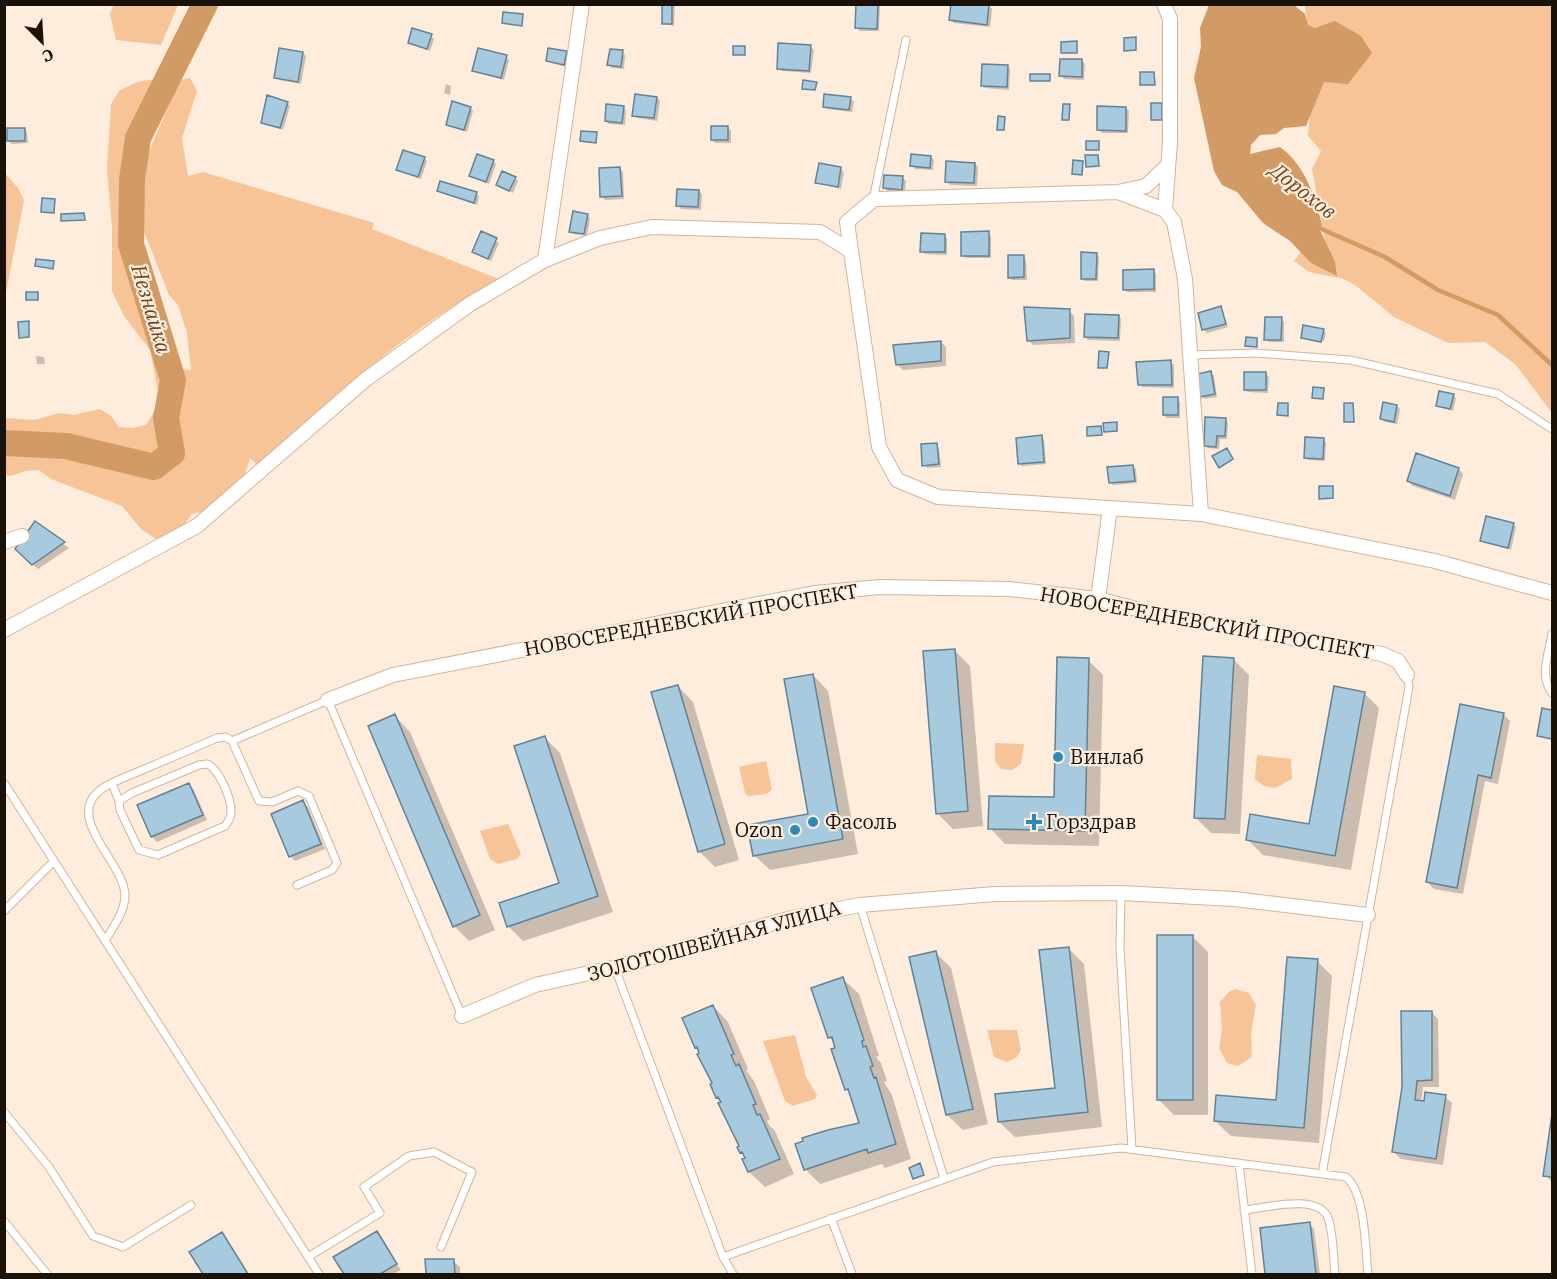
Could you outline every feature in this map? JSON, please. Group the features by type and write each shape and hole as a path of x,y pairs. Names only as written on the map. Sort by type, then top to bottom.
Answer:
{"street":[{"path":"545,260 582,4"},
{"path":"1164,4 1170,19 1170,142 1165,210"},
{"path":"1167,166 1146,186 1118,192 873,200 848,222 879,447 897,480 938,496 1201,514 1435,561 1552,593"},
{"path":"1118,192 1165,210 1174,222 1181,250 1191,355 1201,514"},
{"path":"4,630 197,526 365,380 470,304 545,260 600,238 652,227 820,232 851,251"},
{"path":"1098,599 1110,508"},
{"path":"4,542 22,536"},
{"name":"НОВОСЕРЕДНЕВСКИЙ ПРОСПЕКТ","path":"328,700 393,675 823,592 880,587 994,587 1098,599 1148,612 1382,654 1398,661 1407,675"},
{"name":"ЗОЛОТОШВЕЙНАЯ УЛИЦА","path":"462,1016 527,988 615,968 750,928 860,905 995,894 1121,893 1234,899 1368,915"}],"lane":[{"path":"873,200 906,39"},
{"path":"1191,355 1255,353 1350,360 1498,394 1552,429"},
{"path":"1552,634 1545,673 1552,693"},
{"path":"1322,1174 1409,687 1407,675"},
{"path":"232,741 328,700 462,1016"},
{"path":"105,941 122,911 124,885 90,826 88,817 95,795 112,783 217,738 226,737 232,741 259,801 272,802 298,791 309,796 337,863 332,870 297,885"},
{"path":"112,783 135,846 150,855 158,855 225,826 231,813 215,770 207,764 199,765 132,793 120,801"},
{"path":"4,783 319,1275"},
{"path":"4,911 54,861"},
{"path":"1121,893 1120,948 1132,1149"},
{"path":"860,905 944,1178"},
{"path":"615,968 723,1257 733,1275"},
{"path":"4,1112 49,1167 93,1236 123,1247 191,1205"},
{"path":"723,1257 993,1162 1111,1149 1132,1149 1346,1177 1357,1189 1368,1275"},
{"path":"309,1257 380,1213 364,1187 410,1156 434,1152 472,1172 441,1248"},
{"path":"1239,1163 1252,1275"},
{"path":"1244,1210 1307,1203 1322,1209 1328,1219 1335,1275"},
{"path":"831,1218 852,1275"},
{"path":"4,1221 47,1275"}],"shaded area":[{"path":"114,4 178,5 161,45 116,40 110,14"},
{"path":"1305,5 1552,5 1552,413 1516,365 1485,342 1448,343 1394,317 1355,285 1344,279 1309,272 1294,261 1306,245 1325,240 1312,169 1321,151 1308,136 1310,114 1324,81 1315,28 1307,25"},
{"path":"190,78 197,91 182,138 188,176 203,172 374,223 372,229 499,279 433,320 372,365 257,465 250,458 243,481 206,511 192,514 183,526 159,541 141,529 122,506 51,479 39,470 25,471 11,476 5,475 5,418 34,420 60,413 73,415 100,409 111,416 119,427 132,428 146,425 160,402 150,350 124,316 112,291 112,228 107,169 111,104 119,91 137,82 156,79 159,92 148,113 130,210 139,245 137,274 164,324 180,369 191,370 187,333 178,305 169,295 141,224 148,154 180,80"},
{"path":"5,173 18,188 24,200 5,298"},
{"path":"995,743 1024,744 1021,764 1012,770 1001,769 995,761"},
{"path":"1257,755 1291,759 1292,779 1275,788 1264,786 1255,779"},
{"path":"766,761 772,790 766,794 748,796 745,793 739,767"},
{"path":"508,824 521,854 517,859 498,864 490,859 480,831"},
{"path":"1235,989 1249,993 1256,1005 1251,1033 1252,1057 1238,1066 1227,1063 1219,1048 1222,1030 1220,1002"},
{"path":"987,1030 1017,1030 1021,1050 1017,1057 1007,1062 994,1057"},
{"path":"795,1035 806,1077 817,1095 815,1099 793,1106 785,1101 763,1041"}],"water":[{"path":"1209,5 1294,5 1305,14 1308,25 1315,28 1335,21 1361,36 1372,53 1348,84 1324,82 1306,126 1284,128 1276,134 1260,135 1251,145 1250,154 1280,147 1289,154 1302,172 1316,203 1322,225 1320,230 1335,262 1337,276 1311,263 1290,241 1263,223 1237,192 1222,185 1214,171 1194,78 1201,47 1200,28"}],"building":[{"path":"662,4 672,4 672,24 662,24"},
{"path":"856,4 878,4 877,29 855,28"},
{"path":"951,4 989,4 987,25 949,20"},
{"path":"503,12 523,14 522,26 502,23"},
{"path":"412,28 432,34 427,49 408,43"},
{"path":"1136,37 1136,50 1124,51 1124,38"},
{"path":"1077,41 1077,53 1061,53 1061,42"},
{"path":"778,43 811,45 809,71 777,69"},
{"path":"733,46 745,46 745,55 733,55"},
{"path":"279,48 303,52 298,82 274,78"},
{"path":"478,48 507,55 501,78 472,71"},
{"path":"548,48 567,51 564,65 546,61"},
{"path":"610,49 623,50 621,67 607,65"},
{"path":"1060,59 1082,59 1082,77 1059,76"},
{"path":"982,64 1008,65 1007,87 981,86"},
{"path":"1140,72 1154,72 1155,85 1140,85"},
{"path":"1030,74 1050,74 1050,81 1030,81"},
{"path":"803,80 817,82 815,90 802,89"},
{"path":"635,94 657,97 654,118 632,116"},
{"path":"824,94 851,97 849,110 823,107"},
{"path":"267,95 288,102 280,128 261,123"},
{"path":"452,101 471,107 464,130 446,125"},
{"path":"1151,103 1162,103 1162,120 1151,120"},
{"path":"606,104 624,106 622,123 605,121"},
{"path":"1063,104 1070,104 1069,120 1062,120"},
{"path":"1097,106 1126,107 1126,131 1097,130"},
{"path":"998,116 1005,117 1004,130 997,130"},
{"path":"711,126 728,126 728,140 711,140"},
{"path":"7,128 25,128 25,141 7,141"},
{"path":"581,131 597,132 596,143 580,141"},
{"path":"1086,141 1099,141 1099,150 1086,150"},
{"path":"403,150 425,157 418,177 396,170"},
{"path":"477,154 494,160 486,182 469,176"},
{"path":"911,154 931,156 930,168 910,166"},
{"path":"1085,155 1098,155 1099,166 1086,167"},
{"path":"1073,160 1083,161 1082,175 1072,174"},
{"path":"946,161 975,163 974,183 945,182"},
{"path":"819,163 841,167 838,187 815,183"},
{"path":"620,167 622,196 600,197 599,168"},
{"path":"502,171 516,177 509,191 496,185"},
{"path":"884,175 903,176 902,190 883,188"},
{"path":"440,181 477,192 474,203 437,191"},
{"path":"677,189 699,190 698,207 676,206"},
{"path":"42,198 55,199 54,213 41,212"},
{"path":"573,211 588,214 584,234 569,232"},
{"path":"84,213 85,220 61,221 61,214"},
{"path":"481,231 497,238 488,259 472,252"},
{"path":"989,231 989,256 961,256 961,232"},
{"path":"921,233 945,234 945,252 920,252"},
{"path":"1081,252 1097,253 1096,279 1081,279"},
{"path":"1008,255 1024,255 1024,277 1008,278"},
{"path":"36,259 54,261 53,269 35,266"},
{"path":"1154,269 1154,289 1123,290 1123,270"},
{"path":"26,292 38,292 38,300 26,300"},
{"path":"1221,306 1226,324 1202,330 1198,313"},
{"path":"1024,307 1070,309 1070,338 1027,341"},
{"path":"1085,314 1119,315 1118,338 1084,337"},
{"path":"1265,317 1282,317 1281,340 1264,340"},
{"path":"29,321 29,337 19,338 18,322"},
{"path":"1303,325 1324,329 1321,342 1301,338"},
{"path":"1246,337 1257,338 1257,347 1245,346"},
{"path":"941,341 941,361 896,365 893,345"},
{"path":"1099,351 1109,352 1107,368 1098,368"},
{"path":"1171,360 1172,385 1138,385 1136,362"},
{"path":"1211,371 1215,394 1200,397 1197,374"},
{"path":"1244,372 1266,372 1266,390 1244,390"},
{"path":"1313,387 1324,388 1323,399 1312,398"},
{"path":"1439,391 1454,394 1450,409 1436,406"},
{"path":"1163,397 1178,397 1178,415 1163,415"},
{"path":"1383,402 1397,405 1394,422 1380,419"},
{"path":"1278,403 1288,403 1288,416 1277,415"},
{"path":"1344,403 1353,403 1354,422 1344,422"},
{"path":"1205,417 1226,418 1225,436 1217,436 1216,447 1204,446"},
{"path":"1117,422 1117,431 1104,432 1103,423"},
{"path":"1101,426 1102,435 1087,436 1087,427"},
{"path":"1042,435 1044,462 1018,464 1016,438"},
{"path":"1305,437 1324,438 1323,459 1304,458"},
{"path":"937,443 939,464 922,466 921,444"},
{"path":"1227,448 1233,459 1219,468 1212,456"},
{"path":"1416,453 1459,468 1450,496 1407,481"},
{"path":"1133,465 1135,481 1109,483 1107,467"},
{"path":"1319,486 1333,486 1333,498 1319,499"},
{"path":"1486,516 1514,523 1508,548 1480,541"},
{"path":"35,521 65,542 32,565 15,549"},
{"path":"955,649 968,811 936,814 923,651"},
{"path":"1203,656 1234,658 1225,819 1194,818"},
{"path":"1057,657 1089,658 1085,831 988,829 989,796 1054,797"},
{"path":"813,674 843,839 753,856 747,825 808,814 784,679"},
{"path":"678,685 725,844 698,852 651,692"},
{"path":"1334,686 1365,692 1335,856 1246,840 1250,814 1309,824"},
{"path":"1460,704 1504,713 1491,778 1478,775 1457,888 1426,882"},
{"path":"1542,708 1552,710 1552,739 1537,736"},
{"path":"395,714 480,915 453,927 368,726"},
{"path":"545,736 598,896 507,927 499,903 559,883 514,746"},
{"path":"189,783 203,815 151,837 137,805"},
{"path":"303,800 321,844 289,857 271,814"},
{"path":"1157,935 1193,935 1193,1100 1157,1100"},
{"path":"1069,947 1088,1112 998,1122 995,1094 1055,1088 1039,950"},
{"path":"936,951 973,1109 946,1115 909,957"},
{"path":"1287,957 1318,959 1304,1128 1214,1121 1216,1095 1276,1100"},
{"path":"843,977 864,1040 862,1041 863,1047 866,1046 873,1066 870,1067 874,1078 876,1077 896,1144 868,1153 867,1149 804,1170 795,1144 803,1141 802,1138 859,1123 831,1049 835,1048 832,1037 828,1038 811,988"},
{"path":"713,1005 734,1054 731,1055 736,1066 739,1064 756,1104 753,1105 757,1115 760,1114 780,1159 748,1172 742,1159 745,1158 737,1147 739,1146 718,1103 721,1102 718,1097 716,1098 710,1084 712,1083 697,1054 699,1053 697,1047 695,1048 682,1018"},
{"path":"1401,1011 1432,1011 1432,1080 1417,1081 1415,1100 1424,1101 1425,1092 1446,1095 1436,1159 1392,1152 1402,1087"},
{"path":"1552,1114 1552,1177 1543,1176"},
{"path":"920,1163 924,1175 913,1179 909,1168"},
{"path":"1310,1222 1316,1274 1265,1274 1260,1228"},
{"path":"377,1231 397,1264 380,1274 344,1274 333,1257"},
{"path":"222,1232 248,1274 203,1274 189,1252"},
{"path":"425,1259 454,1259 455,1274 426,1274"}],"waterway":[{"name":"Незнайка","path":"4,443 66,446 154,467 172,453 166,418 173,380 131,244 132,180 138,138 205,4"},
{"name":"Дорохов","path":"1317,227 1385,257 1438,290 1498,315 1552,365"}],"place":[{"name":"Винлаб","path":"1058,757"},
{"name":"Фасоль","path":"813,822"},
{"name":"Горздрав","path":"1034,822"},
{"name":"Ozon","path":"795,830"}]}
